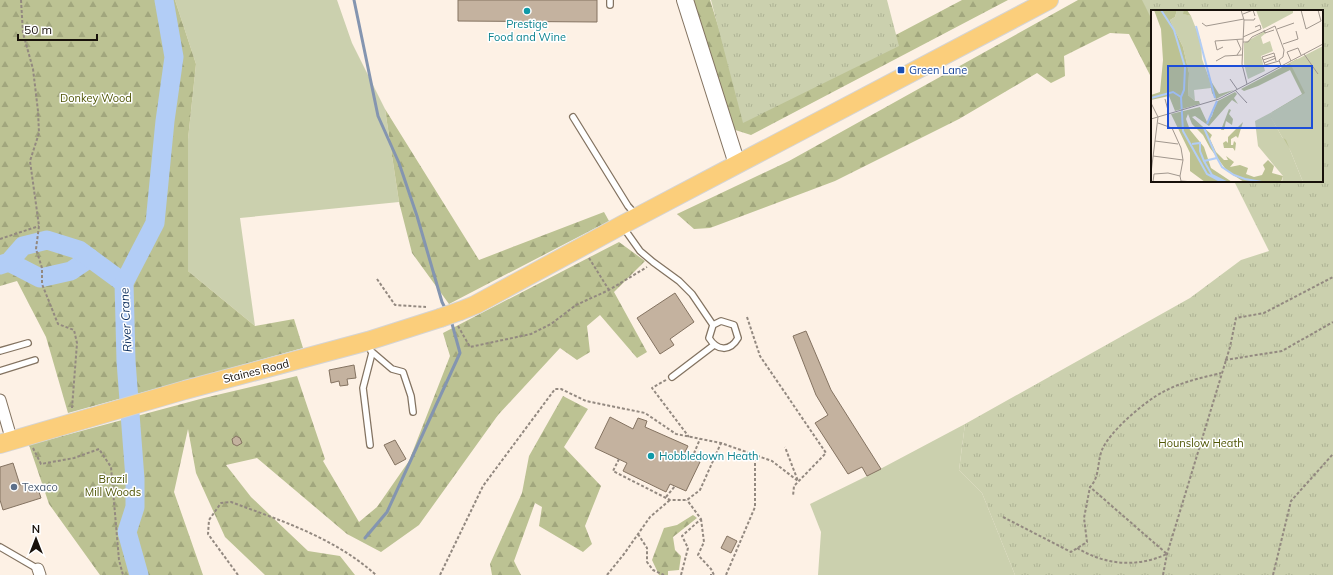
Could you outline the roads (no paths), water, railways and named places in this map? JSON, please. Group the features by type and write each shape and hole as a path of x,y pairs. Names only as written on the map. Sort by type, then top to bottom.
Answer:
{"main road":[{"name":"Staines Road","path":"6,442 144,402 370,347 447,314 475,305 582,246 1047,1"}],"street":[{"path":"686,0 737,164"},
{"path":"0,400 6,442"}],"lane":[{"path":"572,117 628,206 630,221 640,251 679,281 692,294 713,325"},
{"path":"721,322 734,325 738,338 729,348 721,349 714,345 709,338 713,325 721,322"},
{"path":"0,351 28,343"},
{"path":"672,377 714,345"},
{"path":"370,347 392,369 402,372 411,396 413,412"},
{"path":"370,347 363,388 370,445"},
{"path":"0,371 35,360"},
{"path":"0,547 39,572"}],"waterway":[{"name":"River Crane","path":"139,575 127,532 135,507 135,479 126,361 124,283 155,223 165,121 174,57 164,0"},
{"path":"354,0 378,116 399,163 417,216 442,302 446,310"},
{"path":"0,265 9,262 23,246 47,240 79,250 124,283"},
{"path":"9,262 40,278 71,271 90,258"},
{"path":"365,538 387,512 460,353 451,320"}],"place":[{"name":"Prestige Food and Wine","path":"527,11"},
{"name":"Green Lane","path":"901,70"},
{"name":"Hobbledown Heath","path":"651,456"},
{"name":"Texaco","path":"14,487"}],"park label":[{"name":"Donkey Wood","path":"96,98"},
{"name":"Hounslow Heath","path":"1201,443"},
{"name":"Brazil Mill Woods","path":"113,485"}]}
